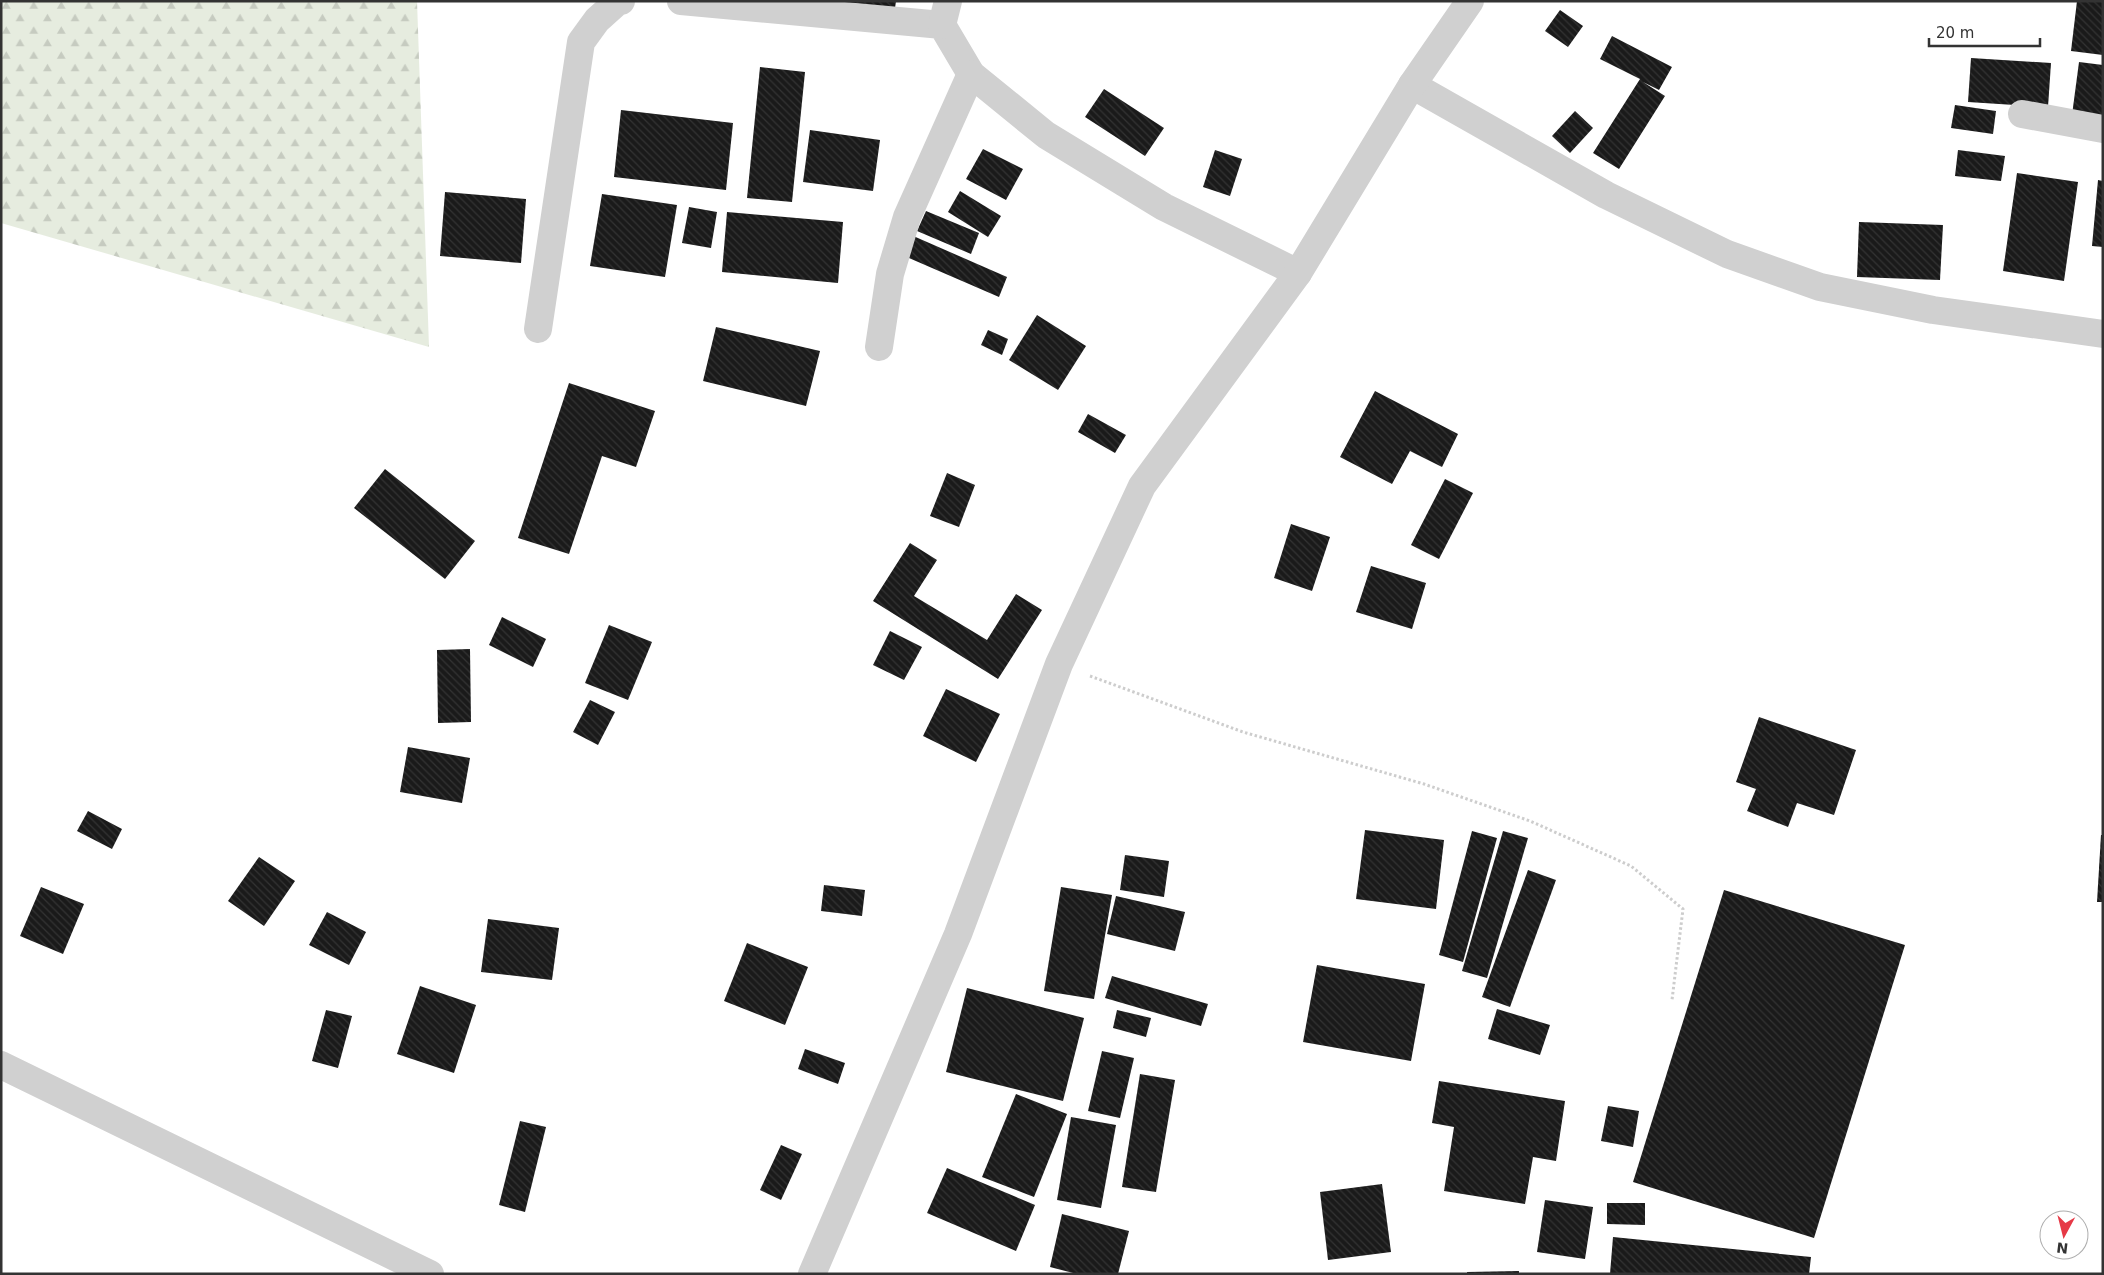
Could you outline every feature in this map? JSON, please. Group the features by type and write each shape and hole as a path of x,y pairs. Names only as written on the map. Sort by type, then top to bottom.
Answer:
{"street":[{"path":"681,1 945,13 971,74 1054,140 1164,207 1298,273"},
{"path":"812,1274 958,934 1059,664 1142,486 1298,273 1412,85 1470,1"},
{"path":"538,329 581,42 597,20 618,2"},
{"path":"878,347 890,274 907,217 971,74"},
{"path":"1412,85 1606,195 1727,254 1830,289 1933,310 2103,334"},
{"path":"2022,114 2103,129"},
{"path":"1,1065 430,1274"}],"path":[{"path":"1059,664 1243,732 1424,784 1530,821 1631,866 1683,909 1672,1000"}],"green space":[{"path":"1,1 417,1 429,347 1,223"}],"building":[{"path":"816,1 896,1 894,16"},
{"path":"2077,1 2103,1 2103,55 2071,51"},
{"path":"1560,10 1583,26 1568,47 1545,31"},
{"path":"1612,36 1672,67 1659,90 1643,82 1665,96 1619,169 1593,153 1640,79 1600,59"},
{"path":"1971,58 2051,63 2048,107 1968,102"},
{"path":"2079,62 2103,65 2103,119 2072,115"},
{"path":"760,67 805,72 792,202 747,198"},
{"path":"1104,89 1164,128 1145,156 1085,117"},
{"path":"1955,105 1996,111 1993,134 1951,128"},
{"path":"621,110 733,123 726,190 614,177"},
{"path":"1575,111 1593,128 1570,153 1552,136"},
{"path":"810,130 880,140 873,191 803,182"},
{"path":"983,149 1023,169 1006,200 966,179"},
{"path":"1215,150 1242,159 1230,196 1203,187"},
{"path":"1958,150 2005,156 2001,181 1955,176"},
{"path":"2017,173 2078,182 2064,281 2003,271"},
{"path":"2098,180 2103,181 2103,247 2092,246"},
{"path":"960,191 1001,216 988,237 948,212"},
{"path":"445,192 526,199 521,263 440,256"},
{"path":"602,194 677,205 665,277 590,266"},
{"path":"689,207 717,212 711,248 682,243"},
{"path":"926,211 979,233 971,254 917,231"},
{"path":"727,212 843,222 838,283 722,272"},
{"path":"1859,222 1943,225 1940,280 1857,277"},
{"path":"911,235 1007,277 999,297 902,255"},
{"path":"1037,315 1086,346 1058,390 1009,360"},
{"path":"716,327 820,351 806,406 703,381"},
{"path":"988,330 1008,339 1002,355 981,345"},
{"path":"569,383 655,411 636,467 602,456 569,554 518,538"},
{"path":"1375,391 1458,434 1442,467 1410,451 1392,484 1340,457"},
{"path":"1088,414 1126,435 1115,453 1078,432"},
{"path":"385,469 475,541 445,579 354,508"},
{"path":"947,473 975,485 959,527 930,516"},
{"path":"1445,479 1473,493 1439,559 1411,545"},
{"path":"1291,524 1330,537 1312,591 1274,578"},
{"path":"910,543 937,560 914,596 987,640 1016,594 1042,610 998,679 873,601"},
{"path":"1371,566 1426,583 1412,629 1356,612"},
{"path":"502,617 546,639 533,667 489,645"},
{"path":"609,625 652,642 628,700 585,683"},
{"path":"890,631 922,647 904,680 873,665"},
{"path":"470,649 471,722 438,723 437,650"},
{"path":"946,689 1000,714 976,762 923,736"},
{"path":"590,700 615,712 598,745 573,732"},
{"path":"1759,717 1856,750 1834,815 1797,803 1788,827 1747,811 1756,789 1736,782"},
{"path":"408,747 470,758 462,803 400,792"},
{"path":"88,811 122,829 112,849 77,831"},
{"path":"1365,830 1444,840 1436,909 1356,899"},
{"path":"1472,831 1497,838 1463,962 1439,955"},
{"path":"1503,831 1528,838 1487,978 1462,971"},
{"path":"2101,835 2103,835 2103,902 2097,902"},
{"path":"1125,855 1169,861 1164,897 1120,890"},
{"path":"259,857 295,881 264,926 228,901"},
{"path":"1528,870 1556,880 1510,1007 1482,997"},
{"path":"824,885 865,890 862,916 821,911"},
{"path":"41,887 84,904 63,954 20,936"},
{"path":"1061,887 1112,895 1094,999 1044,991"},
{"path":"1724,890 1905,945 1814,1238 1633,1182"},
{"path":"1116,896 1185,912 1175,951 1107,934"},
{"path":"327,912 366,932 349,965 309,945"},
{"path":"488,919 559,928 552,980 481,972"},
{"path":"747,943 808,967 785,1025 724,1001"},
{"path":"1317,965 1425,984 1411,1061 1303,1042"},
{"path":"1112,976 1208,1004 1201,1026 1105,998"},
{"path":"420,986 476,1005 454,1073 397,1054"},
{"path":"967,988 1084,1018 1063,1101 946,1072"},
{"path":"1497,1009 1550,1025 1540,1055 1488,1039"},
{"path":"326,1010 352,1016 338,1068 312,1061"},
{"path":"1117,1010 1151,1018 1146,1037 1113,1028"},
{"path":"805,1049 845,1063 838,1084 798,1069"},
{"path":"1102,1051 1134,1058 1120,1118 1088,1111"},
{"path":"1140,1074 1175,1080 1156,1192 1122,1187"},
{"path":"1439,1081 1565,1101 1556,1161 1533,1157 1525,1204 1444,1191 1454,1127 1432,1123"},
{"path":"1016,1094 1067,1114 1034,1197 982,1177"},
{"path":"1608,1106 1639,1111 1633,1147 1601,1141"},
{"path":"1071,1117 1116,1125 1101,1208 1057,1200"},
{"path":"520,1121 546,1127 525,1212 499,1205"},
{"path":"781,1145 802,1154 781,1200 760,1190"},
{"path":"947,1168 1035,1205 1016,1251 927,1213"},
{"path":"1382,1184 1391,1252 1328,1260 1320,1192"},
{"path":"1545,1200 1593,1207 1585,1259 1537,1252"},
{"path":"1607,1203 1645,1203 1645,1225 1607,1224"},
{"path":"1062,1214 1129,1231 1118,1274 1077,1274 1050,1267"},
{"path":"1613,1237 1811,1257 1809,1274 1610,1274"},
{"path":"1519,1271 1519,1274 1467,1274 1467,1272"}]}
